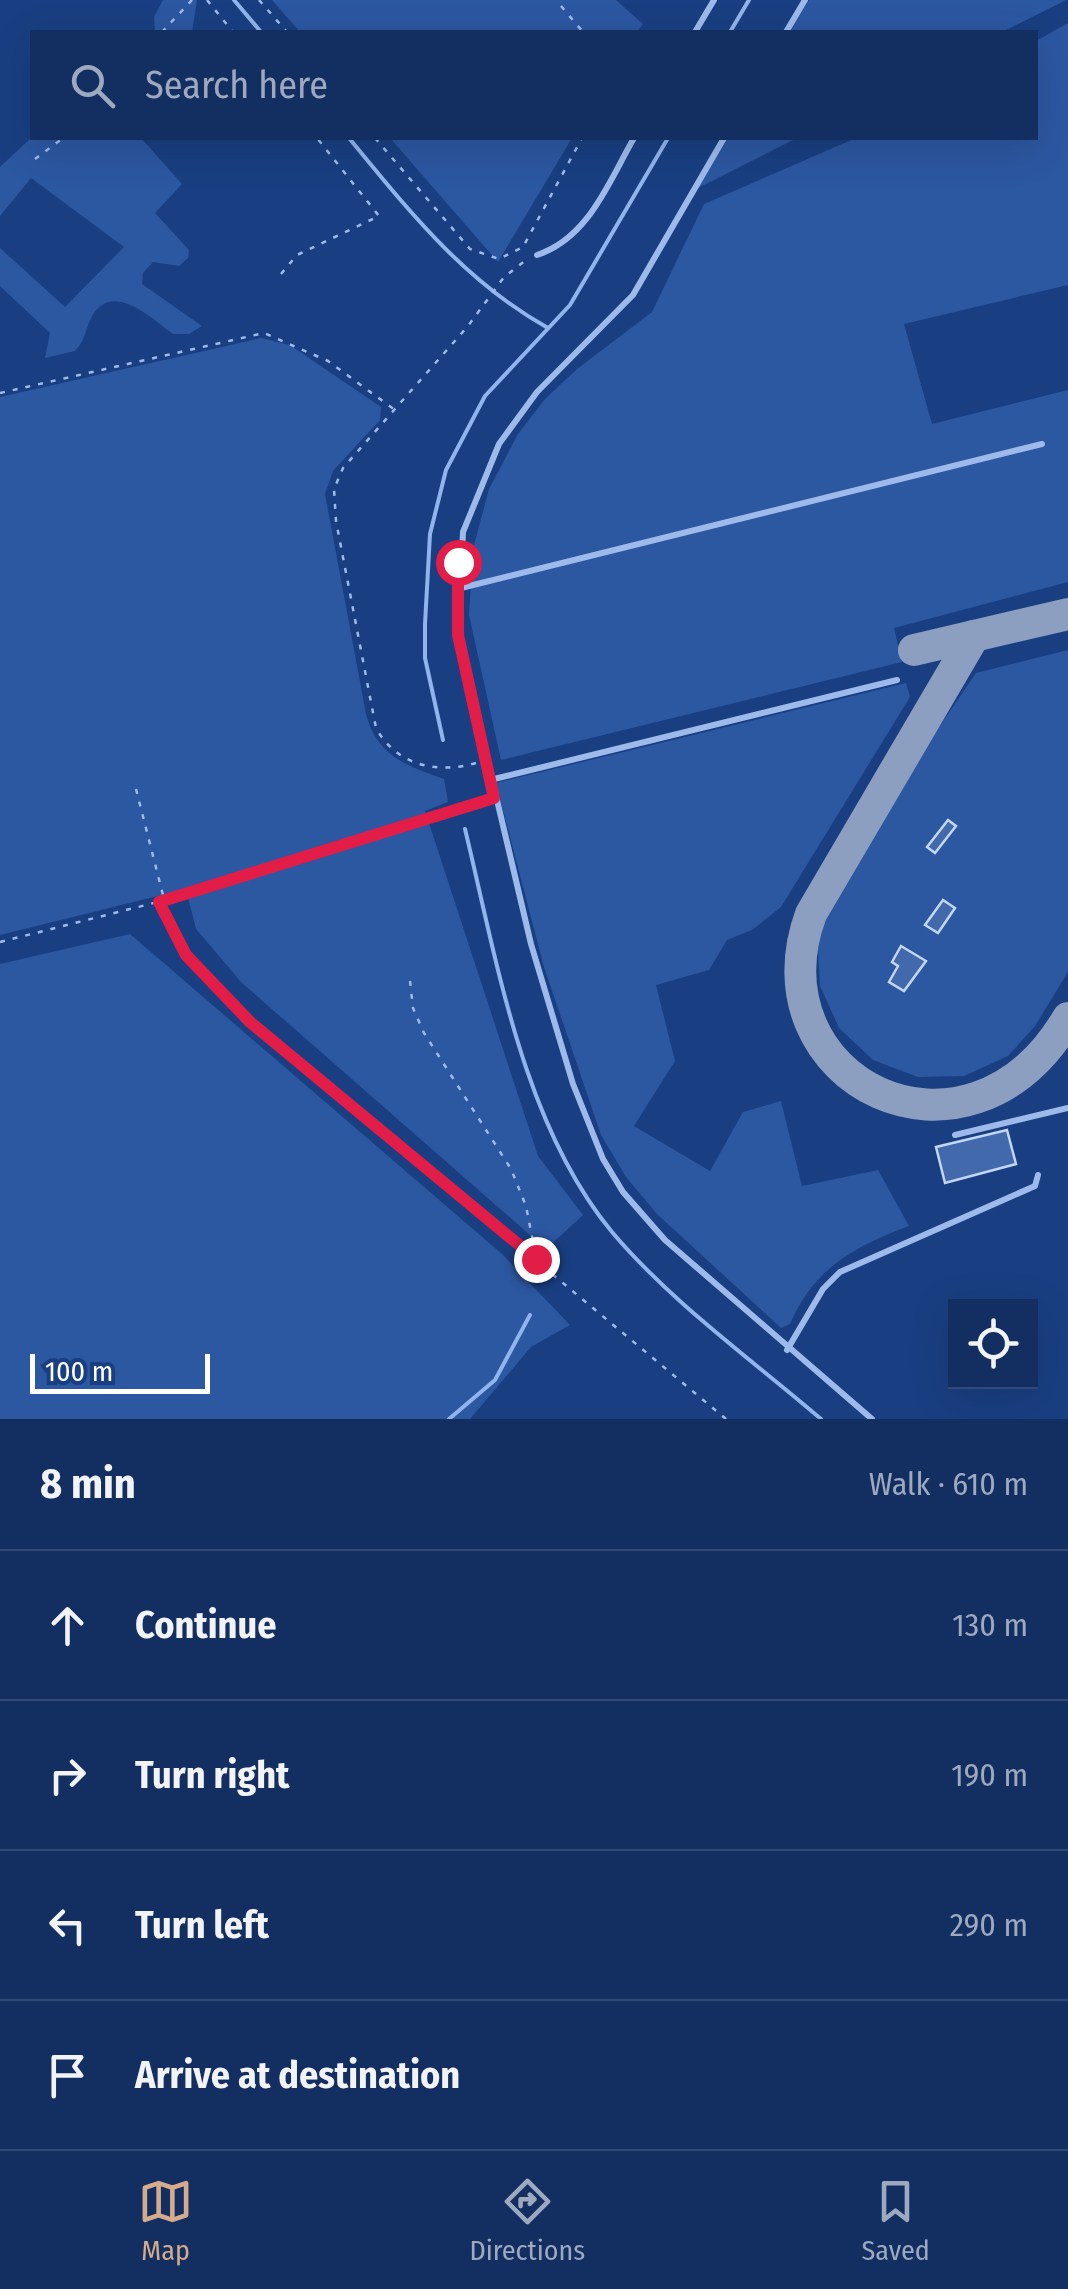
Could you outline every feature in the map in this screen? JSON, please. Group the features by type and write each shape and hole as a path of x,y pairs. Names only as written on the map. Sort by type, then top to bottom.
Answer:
{"lane":[{"path":"697,30 714,0"},
{"path":"787,30 805,0"},
{"path":"537,255 564,243 581,229 633,140"},
{"path":"723,140 632,296 537,392 499,444 467,519 457,589 460,652 559,1042 603,1159 650,1225 787,1350 872,1419"},
{"path":"457,589 1042,444"},
{"path":"490,780 898,680"},
{"path":"955,1135 1068,1108"},
{"path":"787,1350 823,1289 840,1272 1035,1186 1038,1175"}],"path":[{"path":"164,30 192,0"},
{"path":"207,0 231,30"},
{"path":"259,0 285,30"},
{"path":"560,6 581,30"},
{"path":"35,159 60,140"},
{"path":"281,274 297,255 379,216 319,140"},
{"path":"377,140 470,249 499,259 523,246 581,140"},
{"path":"485,759 452,768 417,764 386,744 372,719 334,490 343,468 397,410 504,278 537,255"},
{"path":"0,393 264,332 328,361 397,410"},
{"path":"136,789 162,901 186,955 250,1022 726,1419"},
{"path":"0,942 162,901 494,798"},
{"path":"410,981 413,1008 424,1034 517,1181 536,1259"}],"shaded area":[{"path":"163,0 197,0 192,30 155,30 154,17"},
{"path":"272,0 616,0 643,24 638,30 298,30"},
{"path":"809,0 1066,0 1006,30 790,30"},
{"path":"1068,23 1068,285 904,324 932,424 1068,390 1068,582 894,628 902,662 501,760 469,615 473,549 489,489 518,434 545,399 577,369 652,312 704,204 851,140 1038,140 1038,40"},
{"path":"30,139 143,140 182,184 155,213 189,250 188,258 179,266 153,262 143,273 142,284 202,326 189,334 173,334 144,312 111,302 92,316 75,351 45,358 50,333 0,286 0,248 65,307 124,247 31,178 0,216 0,167"},
{"path":"392,140 571,140 498,262"},
{"path":"725,140 793,140 694,190"},
{"path":"261,338 290,345 381,407 380,420 333,471 325,494 366,714 386,750 406,764 444,779 448,802 425,811 538,1156 583,1215 546,1249 241,982 196,929 186,889 0,935 0,397"},
{"path":"1068,650 1068,972 1035,1026 1008,1056 964,1076 918,1077 873,1060 839,1028 820,986 818,949 824,924 935,733 976,673"},
{"path":"906,683 910,697 781,907 752,930 727,940 709,970 656,985 675,1061 634,1126 710,1171 743,1112 781,1101 802,1186 878,1170 909,1226 838,1262 811,1288 790,1324 781,1328 657,1214 626,1177 601,1135 544,967 496,783"},
{"path":"130,934 502,1254 570,1325 531,1347 470,1419 0,1419 0,964"}],"building":[{"path":"948,820 956,826 935,853 927,847"},
{"path":"943,900 955,908 938,933 925,925"},
{"path":"901,946 926,961 904,991 889,982 898,966 892,962"},
{"path":"1007,1130 1016,1164 945,1183 936,1147"}],"waterway":[{"path":"234,0 259,30"},
{"path":"731,30 749,0"},
{"path":"351,140 439,243 490,289 548,328"},
{"path":"443,740 425,658 425,624 430,534 446,470 485,396 570,305 667,140"},
{"path":"465,829 517,1040 556,1142 581,1189 612,1232 660,1282 821,1419"},
{"path":"449,1419 495,1380 530,1315"}],"taxiway":[{"path":"914,650 1068,614"},
{"path":"974,636 811,914 800,973 811,1024 839,1065 879,1093 926,1104 977,1098 1025,1070 1068,1018"}],"route":[{"path":"458,562 456,608 460,652 494,798 159,902 186,955 250,1022 536,1259"}]}
